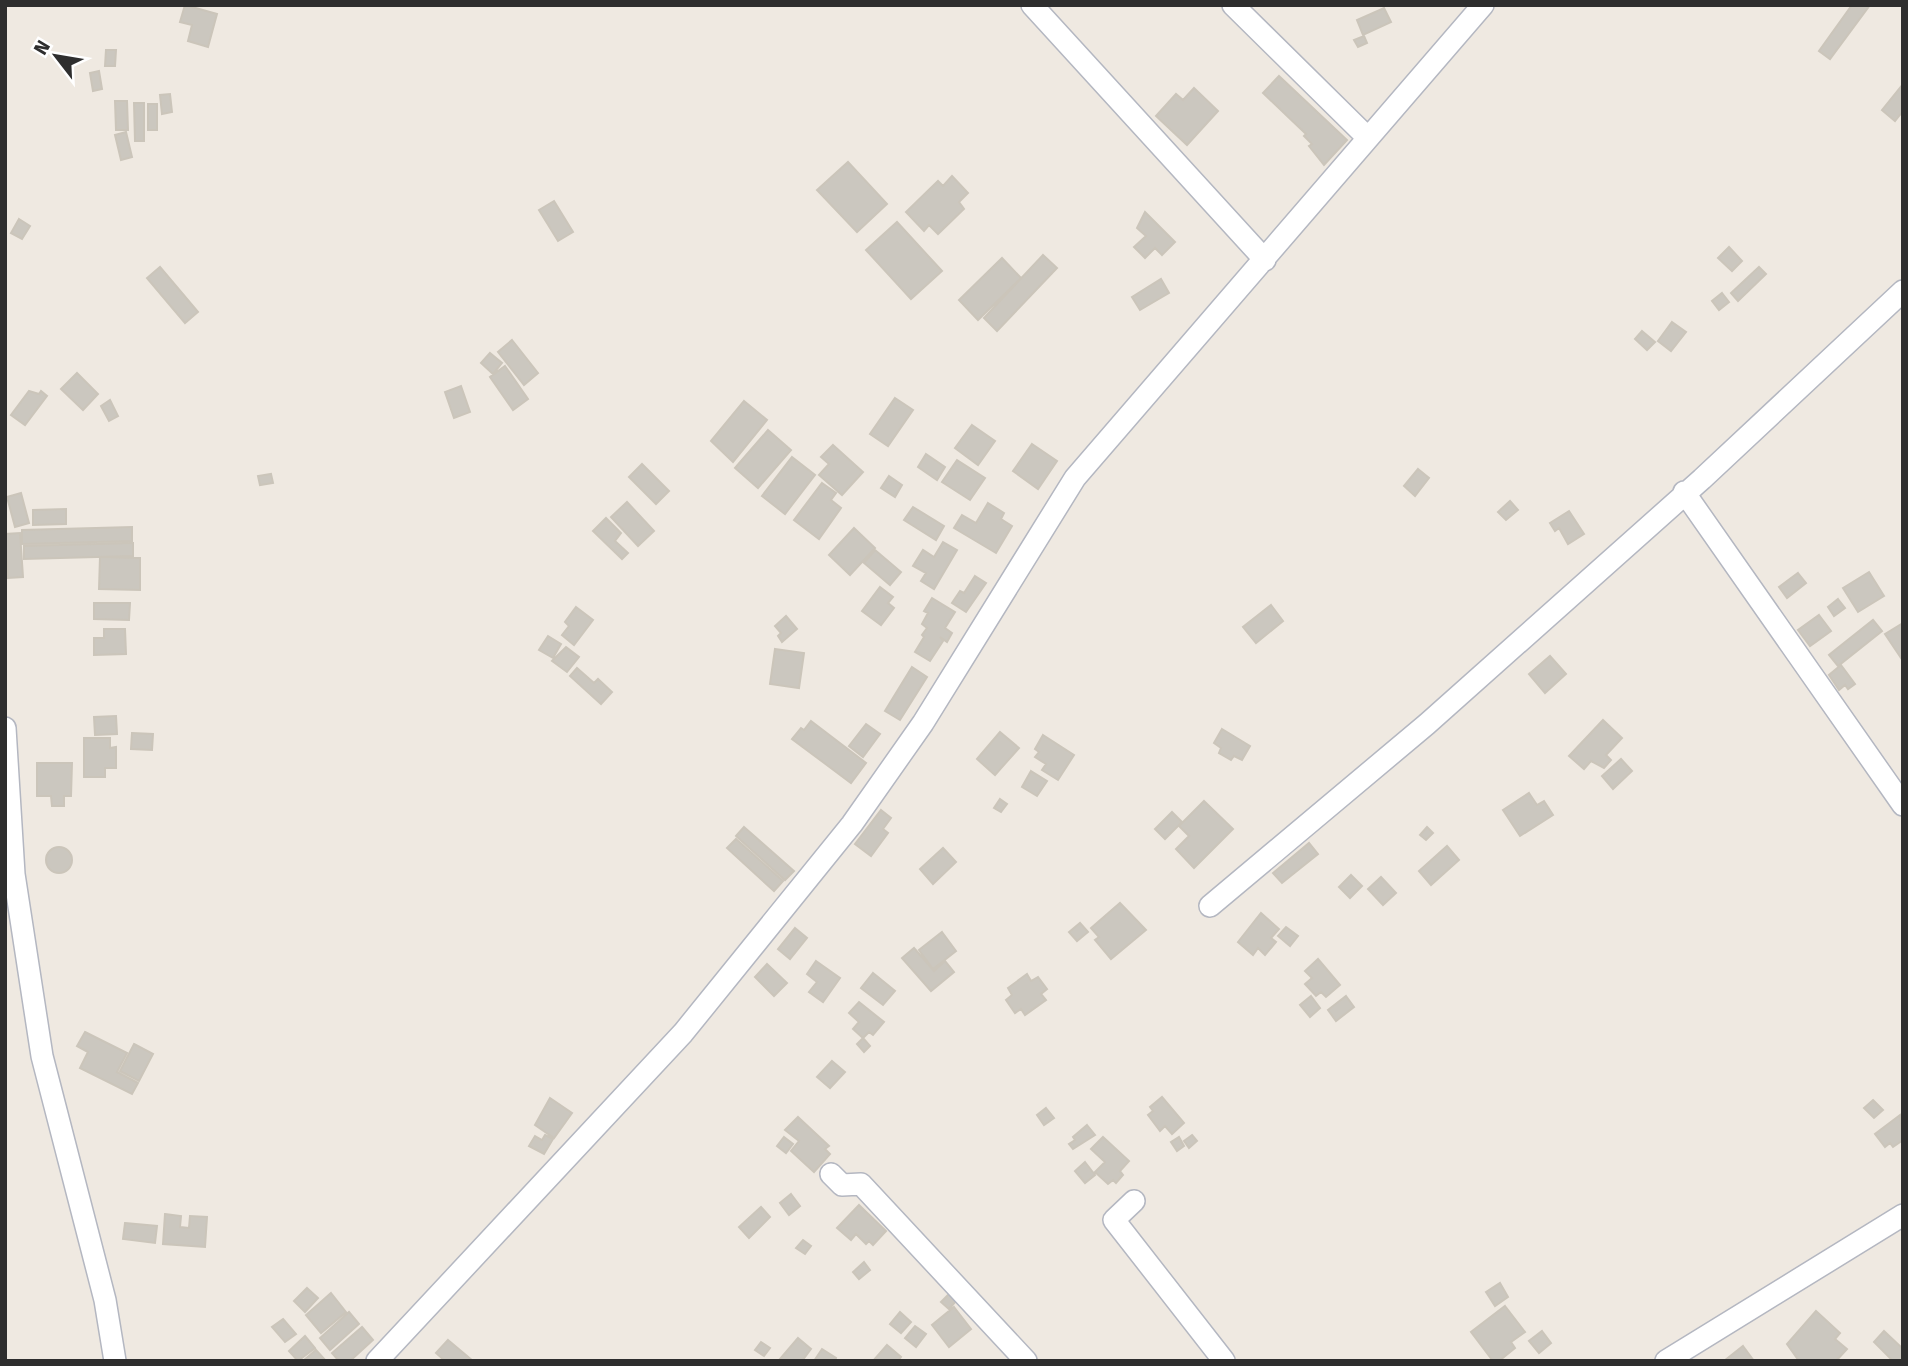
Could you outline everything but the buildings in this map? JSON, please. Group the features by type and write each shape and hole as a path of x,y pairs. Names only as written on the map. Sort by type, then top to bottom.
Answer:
{"street":[{"path":"1031,5 1265,260"},
{"path":"1233,5 1368,138"},
{"path":"377,1361 683,1033 852,824 923,723 1075,478 1483,5"},
{"path":"1210,906 1427,724 1903,291"},
{"path":"1684,492 1903,805"},
{"path":"5,728 14,874 42,1056 105,1300 115,1361"},
{"path":"831,1174 842,1185 861,1184 1026,1361"},
{"path":"1134,1201 1114,1220 1224,1361"},
{"path":"1667,1361 1903,1215"}]}
